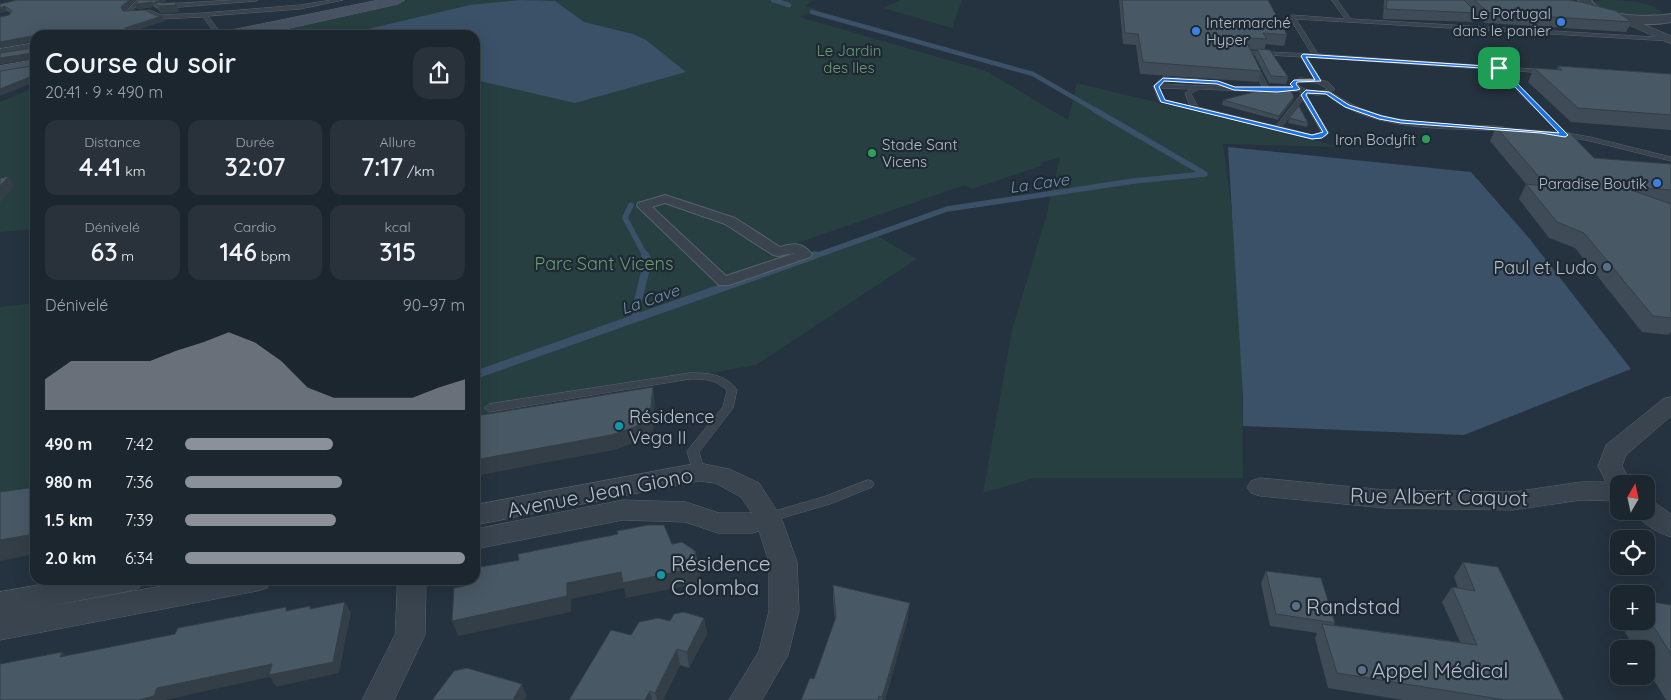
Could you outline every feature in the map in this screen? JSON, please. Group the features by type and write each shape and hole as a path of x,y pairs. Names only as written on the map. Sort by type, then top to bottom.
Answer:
{"main road":[{"path":"261,30 398,0"},
{"path":"0,71 30,66"}],"street":[{"path":"1583,3 1670,39"},
{"path":"1620,17 1645,20 1668,13"},
{"path":"1668,13 1663,24 1670,39"},
{"path":"9,39 30,42"},
{"path":"0,53 30,48"},
{"path":"665,200 730,221 778,252 796,246 806,254 724,282 712,270 643,206 665,200"},
{"path":"1614,475 1610,466 1615,451 1671,404"},
{"name":"Avenue Jean Giono","path":"480,514 699,472 720,475 750,490 768,517 753,523 718,523 686,512 623,510 480,538"},
{"name":"Rue Albert Caquot","path":"1260,488 1386,499 1513,501 1581,490 1610,492"},
{"path":"1655,516 1671,527"},
{"path":"744,700 773,655 784,611 783,562 768,517"},
{"path":"0,604 102,585"},
{"path":"0,628 230,585"},
{"path":"378,700 410,635 412,585"}],"lane":[{"path":"141,0 127,13 163,10 174,0"},
{"path":"167,6 256,0"},
{"path":"148,12 160,17 204,15 300,7 341,0"},
{"path":"1334,0 1349,20"},
{"path":"204,15 215,30"},
{"path":"1316,56 1292,17 1670,39"},
{"path":"1478,22 1484,28"},
{"path":"1267,90 1248,52 1551,71"},
{"path":"1303,56 1318,81"},
{"path":"1499,68 1565,135"},
{"path":"1156,86 1163,80 1182,80 1218,83 1234,89"},
{"path":"1328,93 1332,89 1331,87 1318,81 1296,81 1293,84 1297,89 1305,93 1328,93 1347,106 1401,122 1513,130"},
{"path":"1156,86 1267,90 1297,89"},
{"path":"1156,86 1162,101 1312,137 1324,135 1326,133 1305,93"},
{"path":"1195,108 1188,94 1190,91 1200,88"},
{"path":"1278,128 1305,93"},
{"path":"1549,133 1590,139 1671,159"},
{"path":"489,408 690,376 710,376 724,380 732,390 728,408 693,451 699,472"},
{"path":"768,517 826,501 868,484"}],"green space":[{"path":"409,0 813,0 806,6 818,10 800,17 986,71 1068,120 1077,83 1342,147 1223,144 1237,268 1243,478 1034,478 983,493 1012,330 1046,217 1060,157 1041,163 1044,165 972,189 965,185 783,248 795,259 876,235 917,259 756,365 480,415 480,30 285,30"},
{"path":"901,0 962,0 952,28 883,8"},
{"path":"1602,0 1643,3 1651,5 1663,13 1661,16 1635,16 1593,5 1594,2"},
{"path":"30,89 30,229 0,232 0,102"},
{"path":"30,304 30,487 0,492 0,307"}],"water":[{"path":"520,0 555,1 584,22 633,34 646,40 686,72 575,103 480,81 480,30 363,30 470,5"},
{"path":"1228,147 1471,172 1529,238 1631,369 1464,435 1243,426 1243,397"}],"building":[{"path":"17,0 129,0 121,7 123,11 145,10 157,16 162,16 125,28 126,30 30,30 30,36 0,42 0,17 9,15 12,11 5,6 0,8 0,4"},
{"path":"139,0 160,0 155,2 155,4 152,2 135,4"},
{"name":"Intermarché Hyper","path":"1122,0 1268,0 1287,35 1263,33 1267,39 1249,38 1246,41 1261,71 1143,62 1138,34 1125,33"},
{"path":"1387,0 1464,0 1477,13 1386,9"},
{"path":"1474,0 1568,0 1616,11 1632,22 1489,13"},
{"path":"155,2 175,2 176,5 158,6"},
{"path":"30,48 30,53 0,58 0,53"},
{"path":"1257,49 1270,50 1288,77 1271,76"},
{"path":"30,66 30,77 0,89 0,71"},
{"path":"1558,66 1671,74 1671,115 1578,108 1534,68 1562,70"},
{"path":"1265,89 1290,89 1294,97 1279,116 1223,100"},
{"path":"1299,106 1308,123 1289,118"},
{"path":"1496,127 1569,132 1594,158 1671,164 1671,190 1632,187 1631,190 1671,204 1671,318 1653,316 1584,233 1557,222 1526,184 1547,186"},
{"path":"9,176 0,186 0,178"},
{"path":"653,387 650,416 635,427 611,435 480,459 480,415"},
{"path":"30,488 30,535 0,540 0,492"},
{"path":"648,525 664,525 672,544 682,542 695,551 699,567 623,583 621,572 567,583 567,596 452,621 454,588 465,585 480,585 480,567 519,560 518,554 618,534 617,531"},
{"path":"1463,562 1498,567 1564,700 1505,700 1337,673 1322,624 1477,645 1452,587 1475,591"},
{"path":"1266,571 1321,578 1335,623 1276,614"},
{"path":"833,585 910,603 882,697 879,696 878,700 801,700 810,678 814,679 836,617"},
{"path":"345,602 333,662 269,675 272,664 157,688 154,696 139,700 0,700 0,664 62,652 60,657 175,634 178,628 286,607 286,611 310,606 310,609"},
{"path":"1655,602 1671,605 1671,654 1655,629"},
{"path":"684,612 704,618 687,652 677,649 655,693 650,691 645,700 569,700 611,630 631,635 639,622 658,618 670,621 674,614"},
{"path":"467,668 522,684 513,700 432,700 454,671"}],"waterway":[{"name":"La Cave","path":"773,0 789,5"},
{"name":"La Cave","path":"812,12 1033,74 1097,111"},
{"name":"La Cave","path":"812,257 947,209 1134,181 1205,174 1095,110"},
{"path":"631,205 625,218 646,257"},
{"path":"635,313 648,260 645,255"},
{"name":"La Cave","path":"480,373 815,255"}],"place":[{"name":"Le Portugal dans le panier","path":"1561,22"},
{"name":"Intermarché Hyper","path":"1196,31"},
{"name":"Iron Bodyfit","path":"1426,139"},
{"name":"Stade Sant Vicens","path":"872,153"},
{"name":"Paradise Boutik","path":"1657,183"},
{"name":"Paul et Ludo","path":"1607,267"},
{"name":"Résidence Vega II","path":"619,426"},
{"name":"Résidence Colomba","path":"661,575"},
{"name":"Randstad","path":"1296,606"},
{"name":"Appel Médical","path":"1362,670"}],"route":[{"path":"1303,56 1499,68 1565,135 1401,122 1380,118 1347,106 1328,93 1306,92 1304,95 1326,133 1312,137 1162,101 1156,86 1163,80 1182,80 1218,83 1234,89 1297,89 1293,82 1300,80 1318,81 1303,56"}],"park label":[{"name":"Le Jardin des Iles","path":"849,58"},
{"name":"Parc Sant Vicens","path":"604,263"}]}
